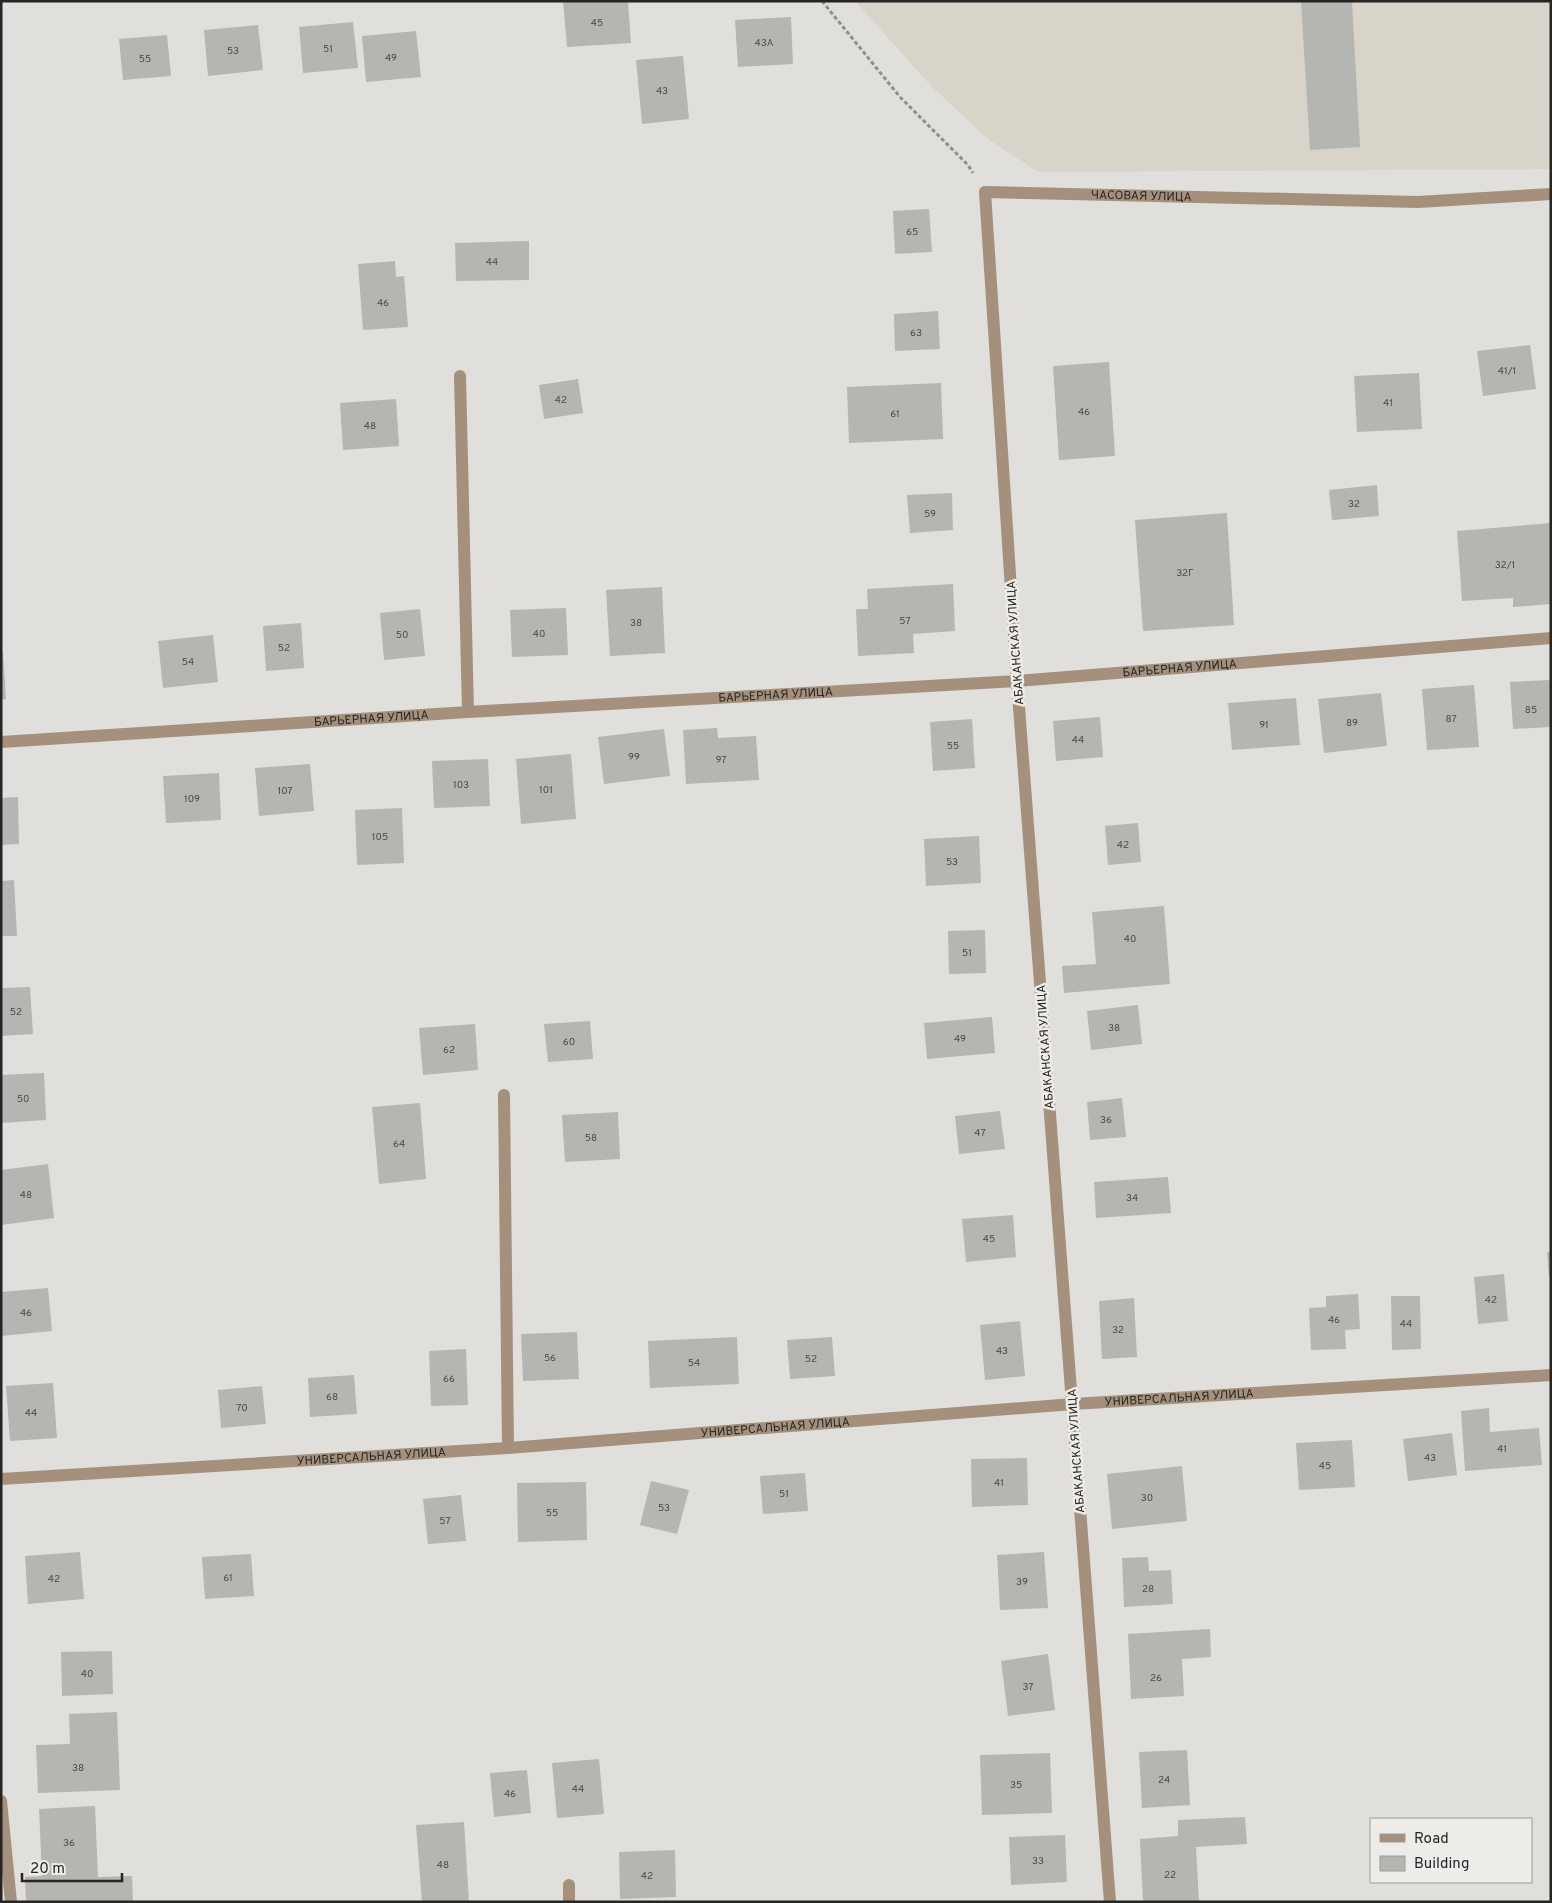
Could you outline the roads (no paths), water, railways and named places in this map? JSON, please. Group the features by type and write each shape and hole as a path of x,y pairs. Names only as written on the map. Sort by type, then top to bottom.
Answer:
{"street":[{"name":"ЧАСОВАЯ УЛИЦА","path":"985,192 1418,202 1551,194"},
{"name":"АБАКАНСКАЯ УЛИЦА","path":"985,192 1017,681 1110,1902"},
{"path":"460,376 468,712"},
{"name":"БАРЬЕРНАЯ УЛИЦА","path":"1,742 468,712 1017,681 1551,638"},
{"path":"504,1095 508,1448"},
{"name":"УНИВЕРСАЛЬНАЯ УЛИЦА","path":"1,1479 508,1448 1073,1404 1551,1375"},
{"path":"1,1800 10,1902"},
{"path":"568,1885 569,1902"}]}
